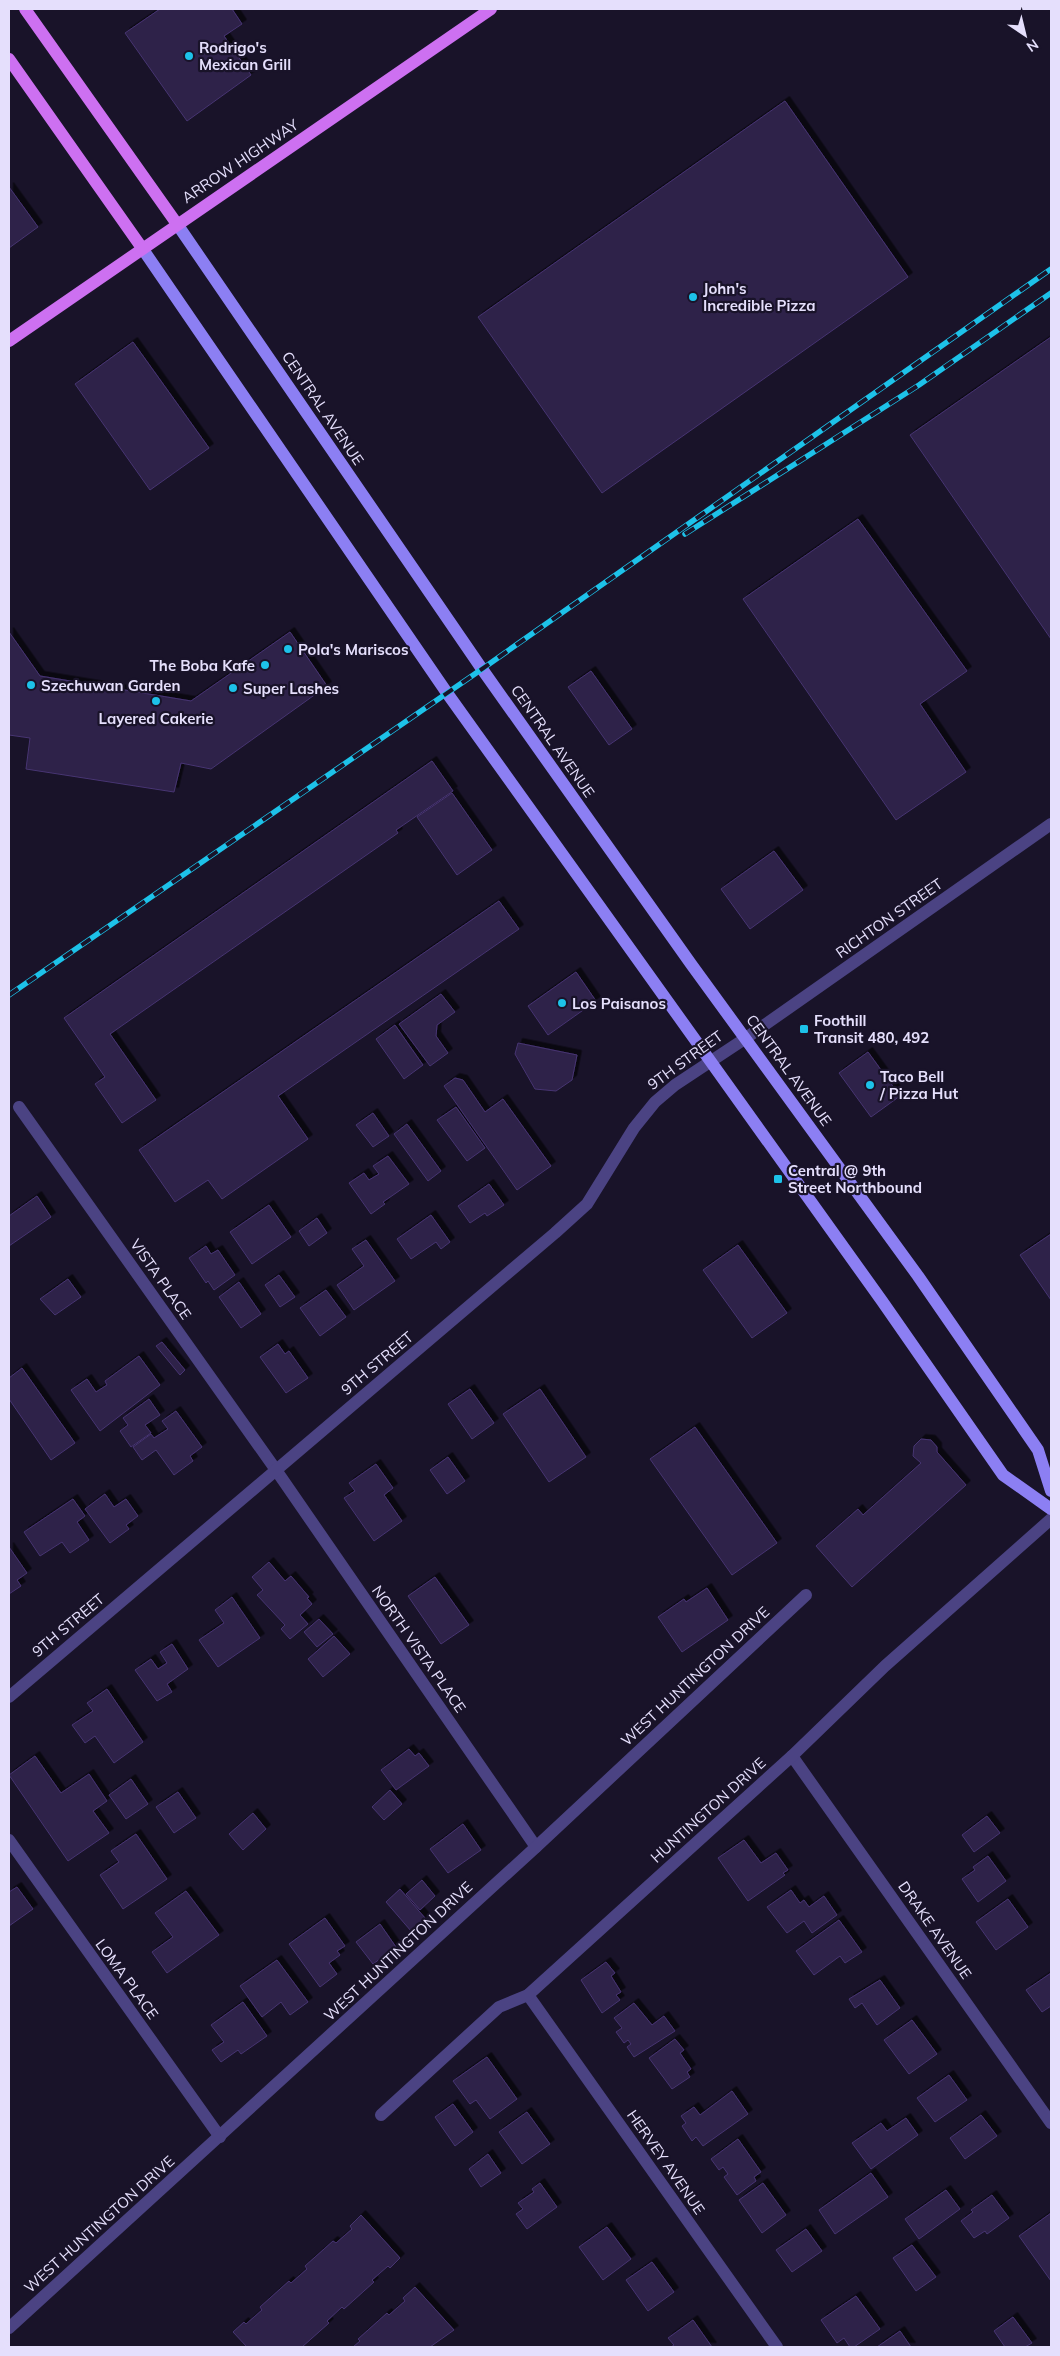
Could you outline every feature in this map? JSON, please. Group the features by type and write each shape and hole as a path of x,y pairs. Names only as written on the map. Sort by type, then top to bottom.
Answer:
{"main road":[{"name":"CENTRAL AVENUE","path":"25,9 177,224 482,669 918,1276 1038,1450 1051,1491"},
{"name":"ARROW HIGHWAY","path":"9,341 491,9"},
{"path":"9,59 142,248 453,701 882,1301 1003,1476 1051,1508"}],"street":[{"name":"RICHTON STREET","path":"746,1038 1051,824"},
{"name":"9TH STREET","path":"9,1697 587,1204 634,1128 655,1102 675,1085 746,1038"},
{"name":"VISTA PLACE","path":"19,1107 276,1470"},
{"name":"NORTH VISTA PLACE","path":"276,1470 536,1847"},
{"name":"HUNTINGTON DRIVE","path":"381,2115 499,2007 528,1995 792,1756 885,1666 1051,1519"},
{"name":"WEST HUNTINGTON DRIVE","path":"9,2328 536,1847 806,1595"},
{"name":"DRAKE AVENUE","path":"792,1756 1051,2123"},
{"name":"LOMA PLACE","path":"9,1840 220,2137"},
{"name":"HERVEY AVENUE","path":"528,1995 777,2347"}],"building":[{"name":"Rodrigo's Mexican Grill","path":"160,9 232,9 242,24 224,36 251,75 187,121 125,33"},
{"name":"John's Incredible Pizza","path":"785,101 908,277 602,493 478,317"},
{"path":"9,187 38,227 9,248"},
{"path":"1051,337 1051,639 910,435"},
{"path":"133,342 209,448 150,490 75,384"},
{"path":"858,519 967,671 920,704 966,772 896,820 743,599"},
{"path":"9,632 40,676 191,701 290,632 327,686 211,769 181,763 174,792 26,769 30,738 9,735"},
{"path":"591,671 632,729 609,745 568,687"},
{"path":"432,761 453,791 396,830 398,833 110,1034 156,1100 122,1123 95,1084 105,1077 64,1018"},
{"path":"452,793 492,850 457,875 417,817"},
{"path":"774,851 803,890 750,929 721,889"},
{"path":"499,901 519,929 278,1096 308,1139 222,1199 208,1180 175,1202 139,1150"},
{"name":"Los Paisanos","path":"576,972 596,1001 548,1035 528,1006"},
{"path":"441,994 455,1012 437,1025 436,1036 448,1053 430,1066 399,1024"},
{"path":"395,1025 423,1065 404,1079 376,1039"},
{"path":"518,1043 577,1055 572,1080 556,1091 535,1089 515,1054"},
{"path":"868,1052 900,1096 871,1117 839,1073"},
{"path":"455,1078 463,1080 485,1112 503,1099 551,1166 517,1190 444,1086"},
{"path":"456,1107 485,1148 467,1161 437,1120"},
{"path":"373,1113 389,1136 373,1147 356,1125"},
{"path":"407,1124 441,1171 428,1181 394,1134"},
{"path":"388,1156 409,1184 383,1202 385,1204 371,1214 349,1183 364,1173 369,1180 379,1174 373,1166"},
{"path":"489,1184 504,1205 487,1216 485,1213 470,1223 458,1206"},
{"path":"37,1196 51,1217 9,1246 9,1216"},
{"path":"269,1205 291,1237 252,1264 230,1232"},
{"path":"431,1215 450,1242 441,1249 436,1242 411,1259 397,1239"},
{"path":"317,1218 327,1233 309,1246 299,1231"},
{"path":"1051,1234 1051,1300 1020,1255"},
{"path":"366,1240 395,1281 354,1310 337,1285 364,1266 352,1249"},
{"path":"738,1245 787,1313 752,1338 703,1270"},
{"path":"206,1246 211,1254 218,1250 235,1275 214,1290 208,1281 206,1283 189,1258"},
{"path":"279,1275 295,1297 280,1307 265,1285"},
{"path":"68,1279 81,1297 55,1315 40,1299"},
{"path":"239,1282 261,1314 241,1328 219,1297"},
{"path":"326,1290 346,1317 320,1336 300,1308"},
{"path":"162,1342 185,1370 180,1375 156,1346"},
{"path":"278,1344 285,1354 289,1351 308,1378 286,1393 260,1357"},
{"path":"139,1356 160,1385 100,1431 71,1390 87,1379 96,1392 107,1385 105,1381"},
{"path":"22,1368 75,1443 51,1460 9,1399 9,1378"},
{"path":"470,1389 494,1423 472,1439 448,1404"},
{"path":"540,1389 586,1457 549,1482 503,1414"},
{"path":"149,1399 160,1415 145,1425 151,1433 131,1447 120,1431 128,1425 123,1418"},
{"path":"176,1411 202,1447 190,1456 193,1461 174,1475 156,1450 142,1460 133,1447 151,1434 154,1438 168,1429 162,1421"},
{"path":"695,1427 777,1543 732,1575 650,1459"},
{"path":"921,1439 931,1440 937,1447 937,1452 966,1485 852,1587 816,1546 858,1509 863,1515 921,1463 913,1456 914,1446"},
{"path":"448,1457 465,1481 447,1494 430,1470"},
{"path":"376,1464 393,1488 384,1495 402,1521 374,1541 344,1498 355,1491 349,1483"},
{"path":"105,1494 114,1507 126,1499 138,1516 126,1525 129,1529 110,1543 85,1509"},
{"path":"73,1499 85,1516 77,1522 89,1540 70,1553 62,1542 40,1556 24,1532"},
{"path":"9,1547 27,1573 17,1580 21,1586 9,1594"},
{"path":"269,1562 285,1581 291,1576 309,1597 307,1598 312,1604 300,1615 308,1624 290,1639 281,1629 285,1625 257,1595 263,1590 252,1577"},
{"path":"435,1577 469,1625 441,1644 408,1596"},
{"path":"707,1588 728,1620 682,1652 658,1617 684,1599 686,1602"},
{"path":"232,1597 260,1638 218,1667 199,1640 224,1623 215,1610"},
{"path":"319,1619 333,1634 317,1647 304,1632"},
{"path":"334,1636 350,1654 323,1677 308,1659"},
{"path":"172,1644 188,1669 167,1684 172,1692 157,1701 135,1670 151,1659 158,1669 167,1663 160,1652"},
{"path":"107,1689 143,1742 114,1763 95,1736 85,1743 72,1725 93,1711 87,1703"},
{"path":"409,1749 415,1756 419,1753 429,1766 396,1790 381,1770"},
{"path":"35,1756 61,1793 89,1774 107,1801 93,1811 109,1833 68,1861 9,1775"},
{"path":"131,1779 148,1804 126,1819 109,1795"},
{"path":"390,1790 402,1804 384,1820 372,1807"},
{"path":"178,1792 196,1818 174,1833 156,1807"},
{"path":"253,1813 266,1829 243,1850 229,1834"},
{"path":"987,1816 1000,1833 974,1852 962,1835"},
{"path":"463,1824 481,1850 448,1873 430,1849"},
{"path":"136,1834 167,1879 123,1909 100,1875 119,1862 111,1851"},
{"path":"744,1840 761,1863 776,1853 788,1870 783,1873 785,1875 748,1901 718,1858"},
{"path":"988,1856 1006,1881 978,1902 962,1879 975,1870 973,1867"},
{"path":"422,1880 435,1896 420,1910 406,1894"},
{"path":"17,1887 33,1909 9,1926 9,1892"},
{"path":"400,1889 425,1918 411,1931 386,1902"},
{"path":"791,1890 800,1903 804,1900 809,1907 824,1896 837,1915 812,1933 804,1921 787,1933 767,1907"},
{"path":"186,1891 219,1935 167,1973 152,1952 173,1937 155,1913"},
{"path":"1008,1899 1028,1927 996,1950 976,1922"},
{"path":"325,1918 345,1946 337,1951 340,1955 329,1963 337,1974 320,1987 289,1944"},
{"path":"839,1920 862,1952 845,1963 840,1956 814,1975 796,1951"},
{"path":"380,1924 396,1947 373,1964 356,1942"},
{"path":"277,1960 308,2002 290,2015 281,2002 262,2017 240,1986"},
{"path":"606,1962 615,1973 611,1976 621,1992 616,1995 620,2000 602,2013 581,1980"},
{"path":"1051,1973 1051,2006 1042,2012 1026,1990"},
{"path":"880,1980 900,2008 877,2025 862,2003 855,2008 849,1999"},
{"path":"243,2002 267,2036 241,2054 238,2050 221,2062 212,2050 224,2042 211,2025"},
{"path":"634,2003 652,2025 664,2016 675,2031 634,2057 627,2047 631,2044 628,2040 624,2043 616,2032 622,2028 614,2018"},
{"path":"912,2020 937,2054 909,2074 884,2040"},
{"path":"675,2039 684,2050 680,2053 691,2069 687,2072 690,2077 672,2089 649,2058"},
{"path":"487,2057 517,2099 490,2119 476,2100 470,2104 453,2081"},
{"path":"949,2075 967,2100 935,2122 917,2098"},
{"path":"732,2091 748,2114 703,2146 696,2137 692,2141 682,2126 686,2123 681,2116 694,2107 700,2115"},
{"path":"453,2104 473,2132 455,2146 435,2117"},
{"path":"527,2112 550,2144 522,2164 499,2132"},
{"path":"981,2115 997,2136 965,2159 950,2138"},
{"path":"906,2118 918,2135 871,2169 852,2143 881,2123 887,2131"},
{"path":"738,2139 761,2172 754,2177 756,2181 737,2195 724,2177 728,2174 723,2167 719,2170 711,2159"},
{"path":"488,2154 501,2173 481,2187 469,2169"},
{"path":"871,2173 888,2197 835,2234 819,2210"},
{"path":"540,2183 557,2207 527,2229 516,2214 523,2209 518,2203 534,2192 532,2189"},
{"path":"763,2183 786,2215 762,2233 739,2200"},
{"path":"946,2190 960,2209 919,2239 905,2219"},
{"path":"992,2195 1009,2218 987,2234 985,2231 974,2238 961,2221 973,2212 971,2210"},
{"path":"1051,2213 1051,2281 1019,2236"},
{"path":"361,2215 400,2258 390,2268 388,2266 372,2280 374,2282 344,2309 342,2307 327,2321 329,2323 302,2347 247,2347 233,2332 262,2310 260,2307 289,2281 291,2283 307,2269 305,2266 333,2241 336,2243 352,2229 350,2226"},
{"path":"607,2227 631,2259 603,2280 579,2247"},
{"path":"806,2229 822,2251 792,2272 776,2250"},
{"path":"912,2245 936,2277 916,2291 893,2258"},
{"path":"652,2262 674,2292 648,2311 626,2280"},
{"path":"415,2287 454,2330 430,2347 353,2347 360,2341 358,2339 387,2313 389,2315 405,2301 403,2298"},
{"path":"856,2296 880,2329 854,2347 850,2347 844,2338 837,2343 821,2320"},
{"path":"1013,2317 1032,2343 1025,2347 1005,2347 994,2331"},
{"path":"693,2320 712,2347 671,2347 674,2345 668,2338"},
{"path":"900,2331 911,2347 877,2347"}],"railway":[{"path":"9,995 482,669 1051,269"},
{"path":"685,534 919,385 1051,293"}],"place":[{"name":"Rodrigo's Mexican Grill","path":"189,56"},
{"name":"John's Incredible Pizza","path":"693,297"},
{"name":"Pola's Mariscos","path":"288,649"},
{"name":"The Boba Kafe","path":"265,665"},
{"name":"Szechuwan Garden","path":"31,685"},
{"name":"Super Lashes","path":"233,688"},
{"name":"Layered Cakerie","path":"156,701"},
{"name":"Los Paisanos","path":"562,1003"},
{"name":"Foothill Transit 480, 492","path":"804,1029"},
{"name":"Taco Bell / Pizza Hut","path":"870,1085"},
{"name":"Central @ 9th Street Northbound","path":"778,1179"}]}
